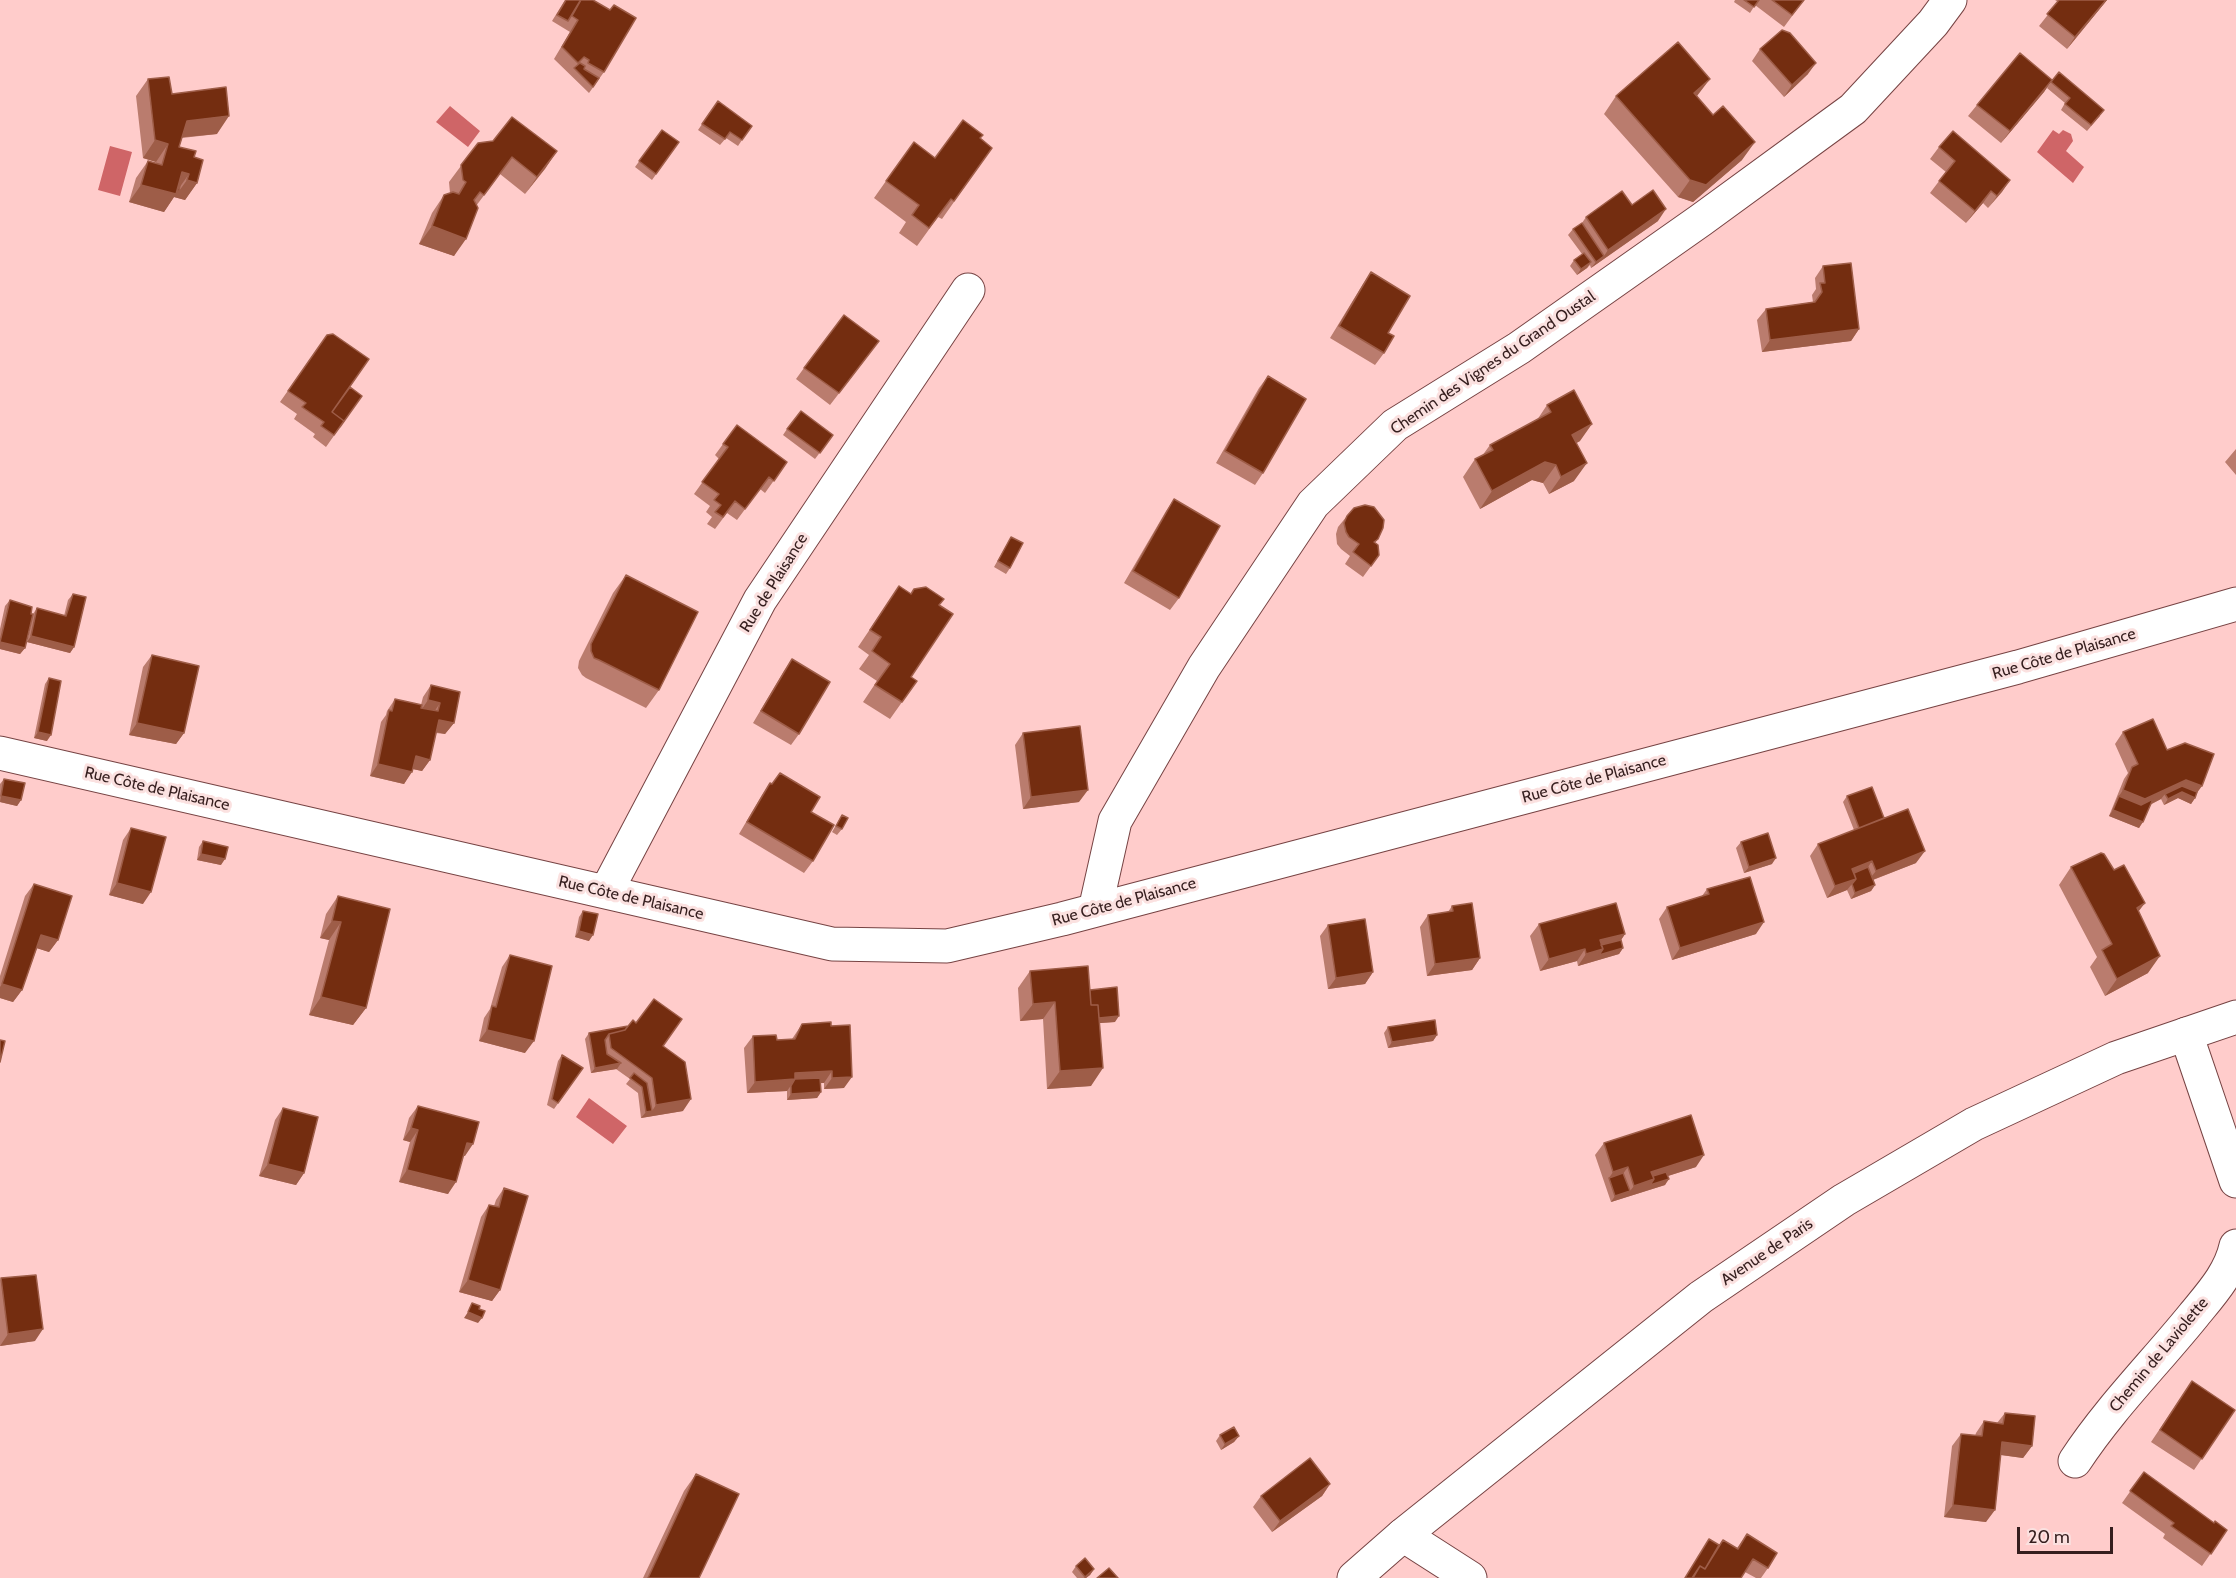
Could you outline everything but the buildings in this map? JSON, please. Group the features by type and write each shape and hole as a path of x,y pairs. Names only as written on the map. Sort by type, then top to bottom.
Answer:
{"street":[{"name":"Chemin des Vignes du Grand Oustal","path":"1095,910 1115,821 1204,667 1313,504 1395,425 1519,348 1701,220 1853,109 1933,23 1950,0"},
{"name":"Rue de Plaisance","path":"606,892 760,600 968,290"},
{"name":"Rue Côte de Plaisance","path":"0,753 832,944 947,946 1095,910 2018,667 2236,604"},
{"name":"Avenue de Paris","path":"1354,1578 1403,1535 1701,1297 1844,1200 1974,1124 2116,1058 2236,1017"},
{"path":"2186,1034 2236,1181"},
{"name":"Chemin de Laviolette","path":"2075,1461 2091,1436 2170,1345 2224,1277 2236,1246"},
{"path":"1403,1535 1470,1578"}],"shaded area":[{"path":"450,106 480,131 468,147 436,122"},
{"path":"2053,130 2059,134 2063,130 2071,134 2073,141 2066,151 2084,167 2073,183 2037,152"},
{"path":"110,146 132,152 120,196 98,190"},
{"path":"589,1098 627,1126 613,1144 576,1117"}]}
